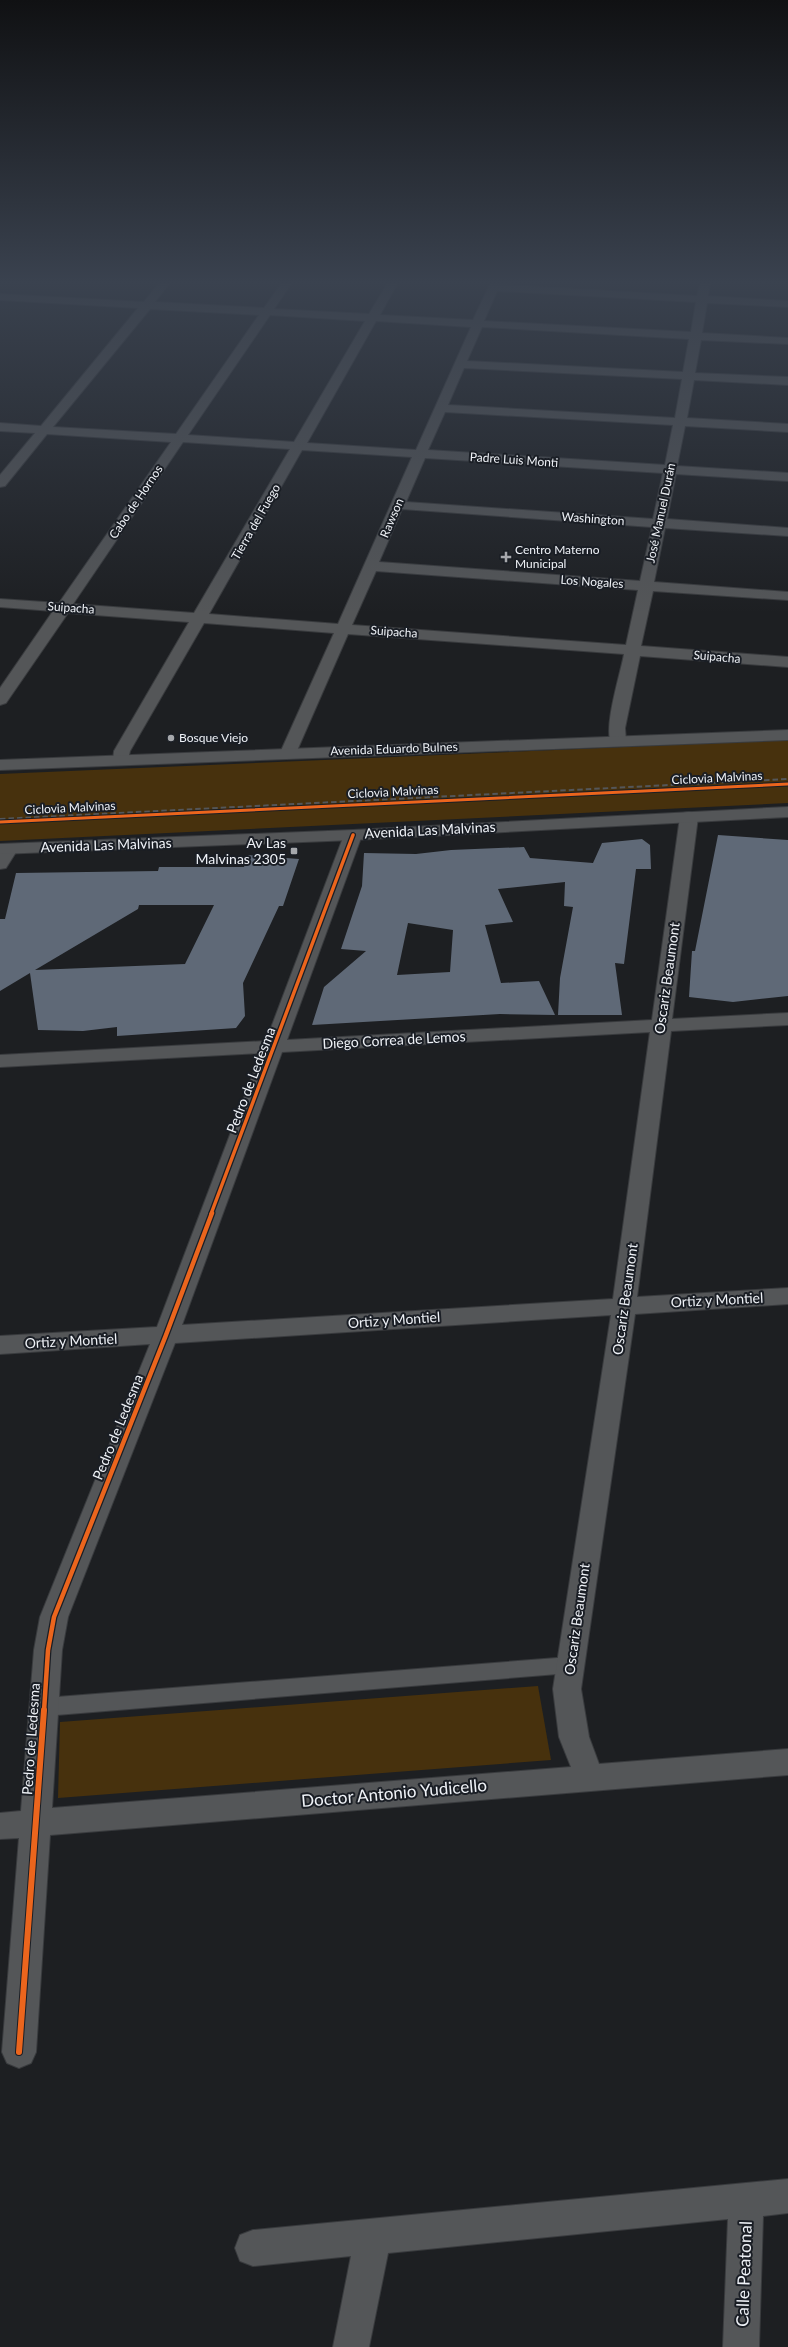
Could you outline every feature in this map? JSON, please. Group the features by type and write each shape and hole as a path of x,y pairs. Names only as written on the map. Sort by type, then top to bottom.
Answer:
{"street":[{"path":"0,483 74,394"},
{"name":"Cabo de Hornos","path":"0,700 65,608 210,394"},
{"name":"Tierra del Fuego","path":"121,760 122,751 329,394"},
{"name":"Rawson","path":"288,753 344,629 397,505 448,394"},
{"name":"José Manuel Durán","path":"618,741 617,728 632,650 685,394"},
{"path":"442,408 788,428"},
{"name":"Padre Luis Monti","path":"0,427 788,477"},
{"name":"Washington","path":"397,505 788,532"},
{"name":"Los Nogales","path":"371,566 788,596"},
{"name":"Suipacha","path":"0,603 788,662"},
{"name":"Avenida Eduardo Bulnes","path":"0,765 788,735"},
{"name":"Avenida Las Malvinas","path":"5,849 353,834 788,812"},
{"name":"Oscariz Beaumont","path":"590,1778 574,1737 567,1689 624,1306 689,817"},
{"name":"Pedro de Ledesma","path":"19,2052 48,1650 54,1617 166,1335 276,1046 353,834"},
{"path":"0,864 5,849"},
{"name":"Diego Correa de Lemos","path":"0,1061 788,1020"},
{"name":"Ortiz y Montiel","path":"0,1345 788,1296"},
{"name":"Doctor Antonio Yudicello","path":"0,1826 788,1762"},
{"path":"253,2248 788,2196"},
{"name":"Calle Peatonal","path":"741,2347 746,2201"},
{"path":"351,2347 373,2237"}],"lane":[{"path":"44,1707 570,1665"}],"shaded area":[{"path":"788,740 788,803 0,841 0,774"},
{"path":"538,1686 551,1760 58,1798 60,1722"}],"building":[{"path":"718,835 788,840 788,996 733,1002 689,997 692,951 695,951"},
{"path":"642,839 650,845 651,869 636,869 624,964 615,963 622,1015 558,1015 560,978 573,907 564,906 565,882 498,889 513,922 485,925 501,983 539,981 555,1015 500,1014 312,1025 324,987 366,951 341,949 362,886 364,853 416,854 451,850 524,847 530,858 593,863 602,843","holes":["408,923 453,930 450,972 397,975"]},
{"path":"248,855 299,859 283,906 279,906 243,983 245,1016 236,1028 117,1036 117,1027 83,1031 38,1030 30,973 0,991 0,919 5,919 16,873 158,871 159,867 244,867","holes":["139,905 214,905 185,964 35,970 138,909"]}],"railway":[{"path":"0,819 788,779"}],"cycle path":[{"name":"Ciclovia Malvinas","path":"0,822 788,784"},
{"path":"19,2052 48,1650 54,1617 166,1335 353,835"}],"place":[{"name":"Centro Materno Municipal","path":"506,557"},
{"name":"Bosque Viejo","path":"171,738"},
{"name":"Av Las Malvinas 2305","path":"294,851"}]}
